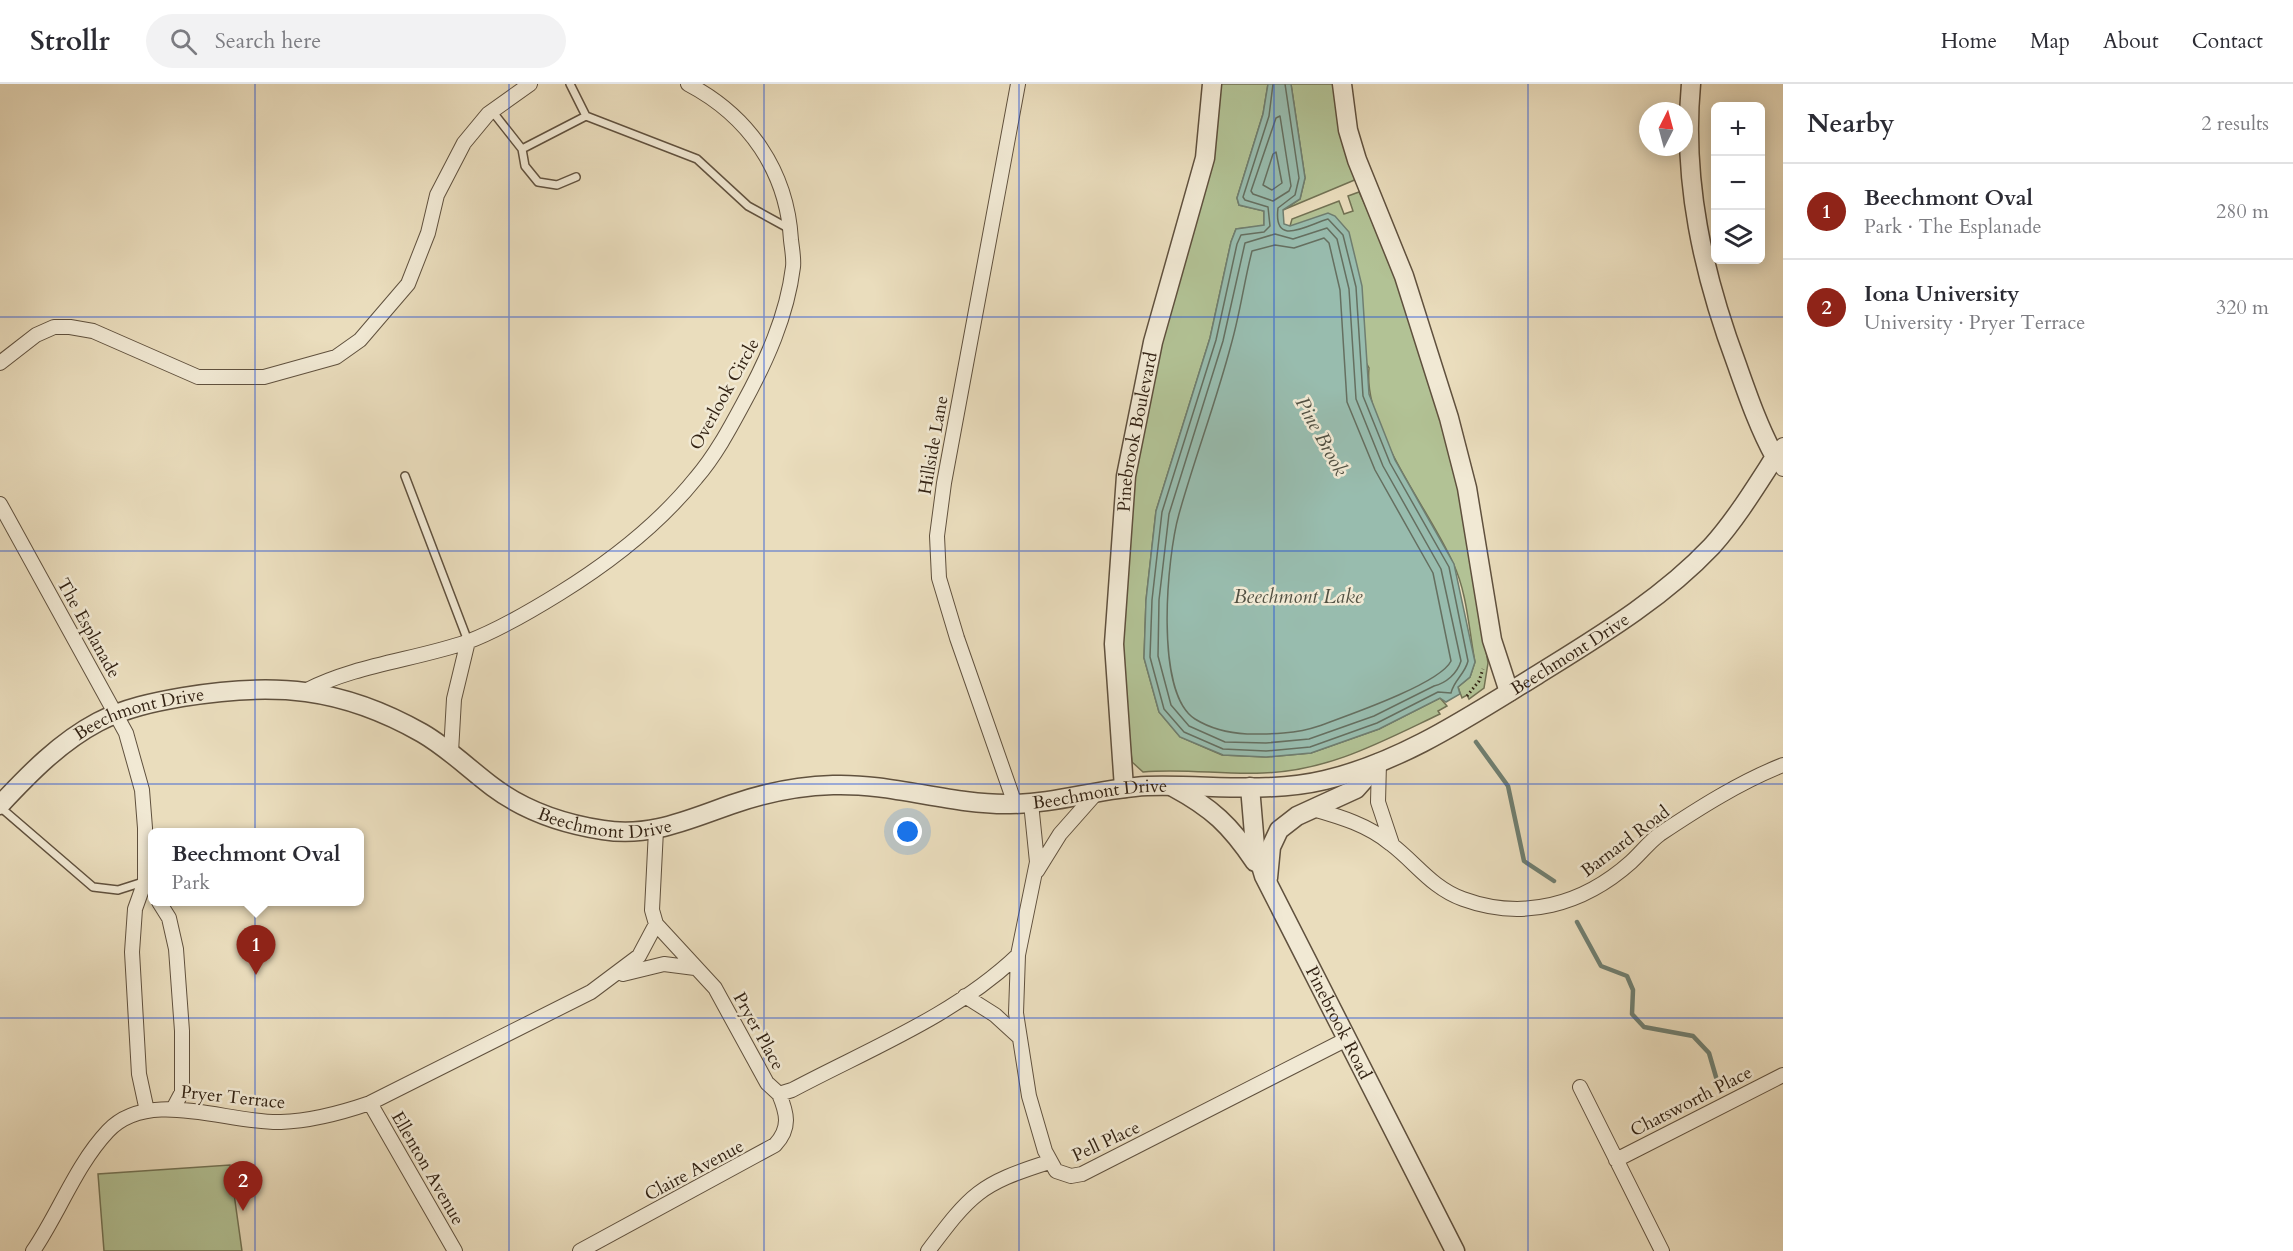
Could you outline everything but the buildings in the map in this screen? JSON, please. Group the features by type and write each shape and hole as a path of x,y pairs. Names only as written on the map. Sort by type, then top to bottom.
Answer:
{"street":[{"path":"0,363 36,335 54,327 93,331 198,377 264,377 336,357 360,340 408,284 428,233 437,195 464,143 492,111 530,84"},
{"name":"Overlook Circle","path":"305,691 341,675 468,641 510,622 561,592 637,540 696,478 725,437 776,337 793,266 790,213 780,180 759,141 708,94 688,84"},
{"name":"Hillside Lane","path":"1018,84 944,483 937,536 939,578 957,638 1023,804"},
{"name":"Pinebrook Boulevard","path":"1124,788 1114,634 1126,476 1152,342 1205,158 1212,84"},
{"path":"1342,84 1348,130 1357,160 1404,276 1449,418 1467,488 1492,640 1509,692"},
{"name":"Beechmont Drive","path":"0,806 64,745 86,729 116,714 152,703 216,692 271,687 305,691 355,704 392,718 451,752 500,791 540,813 604,830 631,832 656,830 768,793 829,785 863,785 949,800 1023,804 1124,788 1250,787 1319,782 1379,763 1426,740 1509,692 1621,621 1686,570 1724,532 1780,457 1759,424 1721,324 1699,237 1692,203 1691,84"},
{"name":"The Esplanade","path":"0,504 126,734 142,790 148,873"},
{"path":"451,752 454,699 468,641"},
{"path":"1266,880 1271,847 1276,835 1289,822 1356,789 1379,763"},
{"name":"Barnard Road","path":"1379,763 1378,802 1392,844"},
{"name":"Barnard Road","path":"1313,809 1350,820 1392,844 1425,876 1459,898 1500,909 1528,909 1560,905 1601,885 1659,835 1700,808 1783,765"},
{"path":"1171,786 1208,807 1226,822 1266,880"},
{"name":"Pinebrook Road","path":"1250,787 1255,846 1266,880 1345,1040 1455,1251"},
{"name":"Pell Place","path":"1035,875 1060,834 1098,791"},
{"name":"Pell Place","path":"1023,804 1037,849 1035,875 1018,955 1018,1036 1028,1091 1049,1162 1062,1175 1082,1174 1345,1040"},
{"path":"656,830 652,910 656,924"},
{"name":"The Esplanade","path":"147,1111 140,1074 132,952 135,909 148,889"},
{"path":"162,906 169,918 176,949 182,1031 182,1092 173,1109"},
{"name":"Pryer Place","path":"656,924 715,988 767,1083 779,1094 792,1090 888,1042 965,996 1018,955"},
{"name":"Pryer Terrace","path":"33,1251 73,1183 108,1131 128,1116 147,1111 173,1109 251,1121 281,1122 332,1116 370,1102 591,992 639,956 656,924"},
{"name":"Pryer Terrace","path":"613,977 654,965 676,965 696,969"},
{"path":"965,996 995,1015 1018,1036"},
{"name":"Chatsworth Place","path":"1616,1160 1781,1080"},
{"path":"1580,1087 1662,1251"},
{"name":"Claire Avenue","path":"580,1251 775,1145 786,1126 787,1113 779,1094"},
{"name":"Ellenton Avenue","path":"370,1102 455,1251"},
{"path":"928,1251 974,1195 997,1180 1049,1162"}],"lane":[{"path":"570,84 586,116 697,159 748,206 791,229"},
{"path":"492,111 522,149 525,166 538,182 557,185 576,177"},
{"path":"522,149 586,116"},
{"path":"405,476 468,641"},
{"path":"0,806 93,887 118,890 148,887"}],"path":[{"path":"1466,698 1479,681 1485,663"}],"shaded area":[{"path":"1219,84 1268,84 1263,114 1237,198 1239,205 1264,211 1264,226 1236,229 1231,242 1210,338 1156,511 1146,600 1144,658 1159,712 1180,737 1222,755 1266,757 1311,753 1379,729 1440,698 1447,706 1438,711 1440,714 1375,744 1310,767 1263,773 1143,772 1132,762 1121,658 1131,475"},
{"path":"1291,84 1336,84 1357,179 1283,210 1300,199 1305,178"},
{"path":"1359,192 1390,257 1458,476 1488,663 1484,688 1469,699 1467,695 1462,698 1458,687 1470,677 1475,662 1465,599 1458,574 1442,541 1400,468 1376,417 1370,392 1369,368 1290,226 1292,219 1339,201 1344,214 1353,211 1348,196"},
{"path":"230,1165 242,1251 104,1251 98,1174"}],"water":[{"name":"Beechmont Lake","path":"1268,84 1291,84 1305,178 1300,199 1283,210 1284,224 1290,226 1328,213 1335,216 1349,232 1362,286 1369,394 1395,460 1454,564 1475,662 1470,677 1458,687 1460,694 1446,702 1440,698 1379,729 1311,753 1266,757 1223,755 1180,737 1159,712 1144,658 1146,600 1156,511 1210,338 1231,242 1236,229 1264,225 1264,211 1239,205 1237,198 1263,114"}],"waterway":[{"name":"Pine Brook","path":"1476,742 1508,786 1524,861 1554,881"},
{"name":"Pine Brook","path":"1577,922 1601,966 1627,976 1633,990 1632,1014 1644,1027 1693,1036 1709,1053 1716,1077"}],"place":[{"name":"Beechmont Oval","path":"256,975"},
{"name":"Iona University","path":"243,1211"}]}
